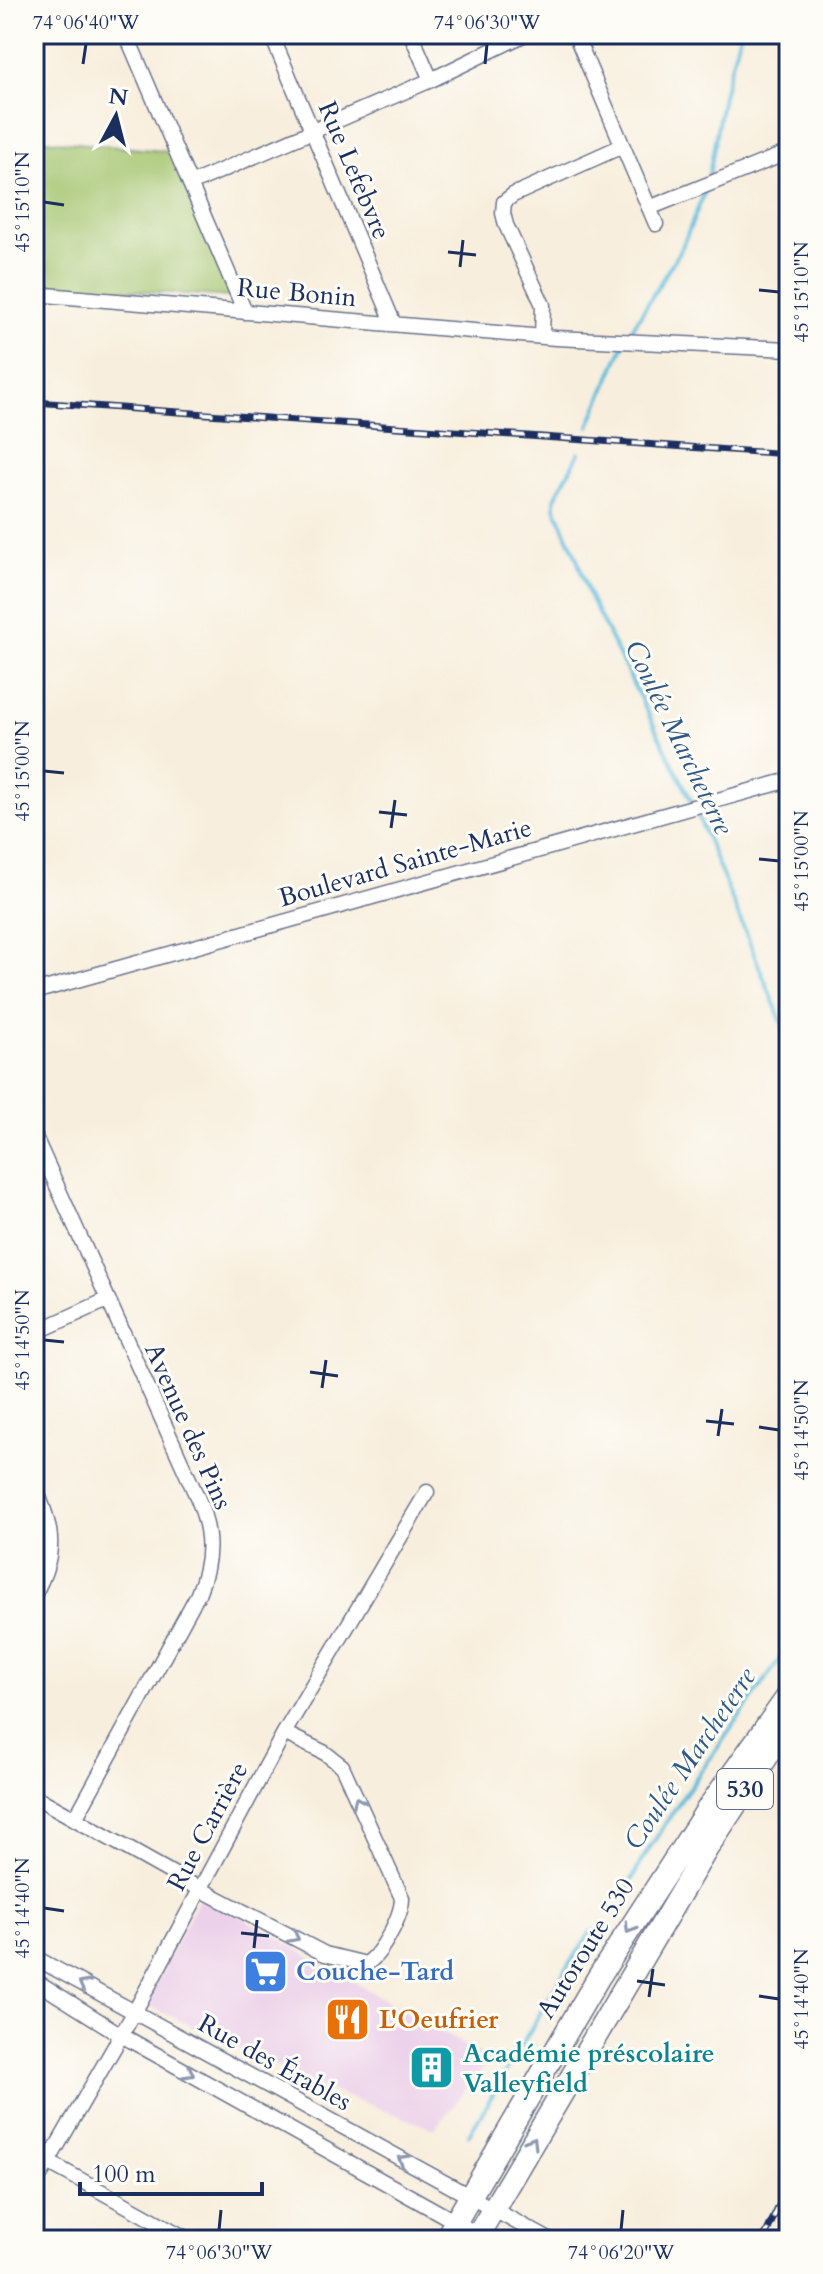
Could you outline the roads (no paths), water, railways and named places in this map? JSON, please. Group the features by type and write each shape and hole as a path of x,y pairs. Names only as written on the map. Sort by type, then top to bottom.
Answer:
{"highway":[{"name":"Autoroute 530","path":"450,2230 622,1940 709,1807 789,1695"},
{"name":"Autoroute 530","path":"481,2238 493,2209 709,1845 789,1723"}],"street":[{"path":"126,34 245,312"},
{"name":"Rue Lefebvre","path":"271,34 394,324"},
{"path":"411,34 431,80"},
{"path":"190,184 431,80 525,34"},
{"path":"575,34 656,224"},
{"path":"549,338 543,305 506,225 504,202 513,195 622,146"},
{"path":"649,208 789,152"},
{"name":"Rue Bonin","path":"34,294 549,338 789,349"},
{"name":"Boulevard Sainte-Marie","path":"34,992 789,780"},
{"name":"Avenue des Pins","path":"34,1135 198,1499 209,1533 210,1548 205,1577 198,1594 75,1819"},
{"path":"34,1333 107,1300"},
{"path":"34,1485 47,1515 51,1541 47,1570 34,1595"},
{"name":"Rue Carrière","path":"34,2186 134,2013 284,1733 427,1492"},
{"path":"34,1796 200,1889 325,1954 366,1964 380,1951 399,1914 402,1898 342,1766 325,1753 284,1733"},
{"name":"Rue des Érables","path":"34,1957 549,2240"},
{"name":"Rue des Érables","path":"34,1980 450,2230 481,2238"},
{"path":"48,2162 189,2240"}],"waterway":[{"name":"Coulée Marcheterre","path":"708,181 723,95 740,34"},
{"name":"Coulée Marcheterre","path":"628,336 682,247 706,189"},
{"name":"Coulée Marcheterre","path":"589,426 624,344"},
{"name":"Coulée Marcheterre","path":"579,453 555,498 555,507 589,595 694,806 789,1040"},
{"name":"Coulée Marcheterre","path":"625,1894 642,1860 680,1801 789,1646"},
{"name":"Coulée Marcheterre","path":"469,2135 563,1974 591,1932 601,1930"}],"railway":[{"path":"34,402 789,454"},
{"path":"763,2240 789,2185"}],"place":[{"name":"Couche-Tard","path":"265,1971"},
{"name":"L'Oeufrier","path":"348,2019"},
{"name":"Académie préscolaire Valleyfield","path":"432,2068"}]}
